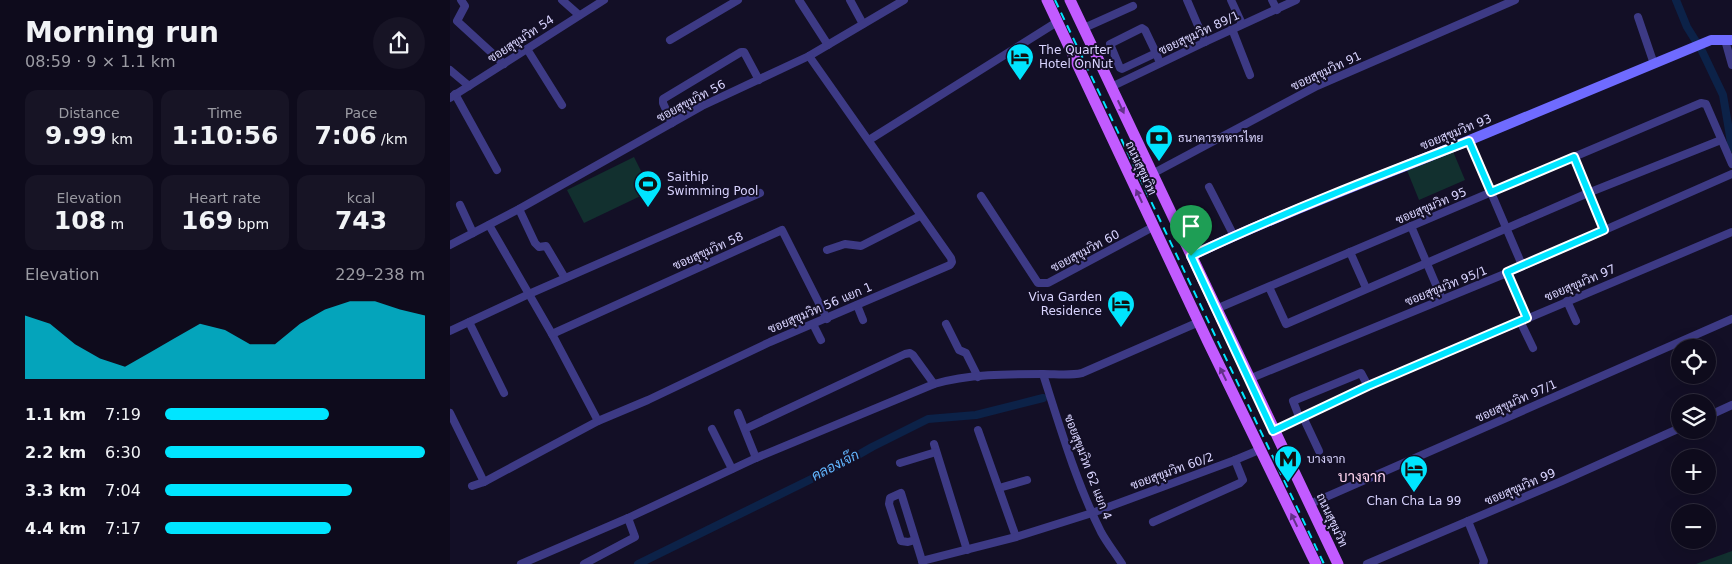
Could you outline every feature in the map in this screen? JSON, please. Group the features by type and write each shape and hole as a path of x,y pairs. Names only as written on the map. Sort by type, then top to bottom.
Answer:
{"main road":[{"name":"ถนนสุขุมวิท","path":"1047,0 1259,450 1316,564"},
{"name":"ถนนสุขุมวิท","path":"1070,0 1273,431 1338,564"},
{"path":"1070,48 1086,33"}],"street":[{"path":"461,0 465,6 457,21 504,64"},
{"path":"562,0 579,14"},
{"name":"ซอยสุขุมวิท 54","path":"453,96 579,14 604,0"},
{"path":"800,0 828,45"},
{"path":"850,0 862,24"},
{"name":"ซอยสุขุมวิท 56","path":"450,245 519,209 702,106 809,56 904,0"},
{"path":"1187,0 1205,42"},
{"path":"1231,0 1242,24"},
{"path":"1272,0 1277,10"},
{"name":"ซอยสุขุมวิท 89/1","path":"1111,87 1296,0"},
{"name":"ซอยสุขุมวิท 91","path":"1152,174 1318,86 1515,0"},
{"path":"670,40 733,1"},
{"path":"1086,33 1133,6"},
{"path":"1638,17 1654,64"},
{"path":"869,140 1057,22"},
{"path":"1156,53 1122,69 1110,44 1144,28 1156,53 1160,63"},
{"path":"1232,29 1250,75"},
{"name":"ซอยสุขุมวิท 93","path":"1191,256 1330,195 1469,141 1711,40 1728,40"},
{"path":"1728,40 1732,64"},
{"path":"527,49 562,105"},
{"path":"672,123 662,103 663,99 741,52 744,52 759,80"},
{"name":"ซอยสุขุมวิท 56 แยก 1","path":"472,486 484,482 598,421 648,400 770,342 950,265 952,262 951,258 809,56"},
{"path":"450,70 469,86"},
{"path":"453,96 497,170"},
{"name":"ซอยสุขุมวิท 95","path":"1216,309 1701,103 1706,104 1732,164"},
{"path":"1268,287 1286,324 1588,192 1722,140"},
{"path":"1469,141 1522,265"},
{"path":"1574,157 1604,230"},
{"name":"ซอยสุขุมวิท 95/1","path":"1249,379 1507,272 1732,174"},
{"path":"1209,187 1234,236"},
{"path":"450,331 528,294 760,192"},
{"name":"ซอยสุขุมวิท 60","path":"981,196 1038,283 1043,284 1153,227"},
{"path":"460,205 473,233"},
{"path":"519,209 535,243 539,247 546,246 565,278"},
{"path":"827,250 845,244 862,246 920,216"},
{"path":"489,225 552,334 598,421"},
{"path":"1411,226 1442,299"},
{"name":"ซอยสุขุมวิท 58","path":"552,334 782,230 827,319"},
{"name":"ซอยสุขุมวิท 97","path":"1273,431 1368,386 1732,232"},
{"path":"1350,252 1366,288"},
{"path":"1507,272 1533,348"},
{"path":"1567,301 1576,321"},
{"path":"857,306 863,320"},
{"name":"ซอยสุขุมวิท 97/1","path":"1310,504 1732,319"},
{"path":"469,322 504,393"},
{"path":"522,564 628,518 756,458 934,384 964,377 1042,374 1075,375 1199,322"},
{"path":"813,324 821,340"},
{"path":"946,324 960,350 966,353 978,377"},
{"path":"745,429 910,353 914,355 934,384"},
{"path":"1319,452 1293,401 1362,372 1368,386"},
{"name":"ซอยสุขุมวิท 62 แยก 4","path":"1042,374 1092,513 1102,534 1122,564"},
{"path":"1716,412 1732,405"},
{"path":"450,413 484,482"},
{"path":"738,413 756,458"},
{"path":"712,429 732,469"},
{"path":"978,430 1016,537"},
{"name":"ซอยสุขุมวิท 99","path":"1367,564 1671,432"},
{"path":"900,463 935,448 967,550"},
{"name":"ซอยสุขุมวิท 60/2","path":"922,563 1016,537 1092,513 1259,450"},
{"path":"1153,522 1240,483 1243,480 1235,460"},
{"path":"999,488 1027,480"},
{"path":"915,540 902,541 889,504 890,498 900,494 915,540 922,563"},
{"path":"584,564 635,537 628,518"},
{"path":"1468,521 1484,564"}],"green space":[{"path":"1452,149 1465,180 1419,200 1406,168"},
{"path":"634,157 651,191 584,223 567,190"},
{"path":"1732,551 1732,564 1696,564"}],"waterway":[{"path":"1676,0 1687,27 1702,51 1723,95 1732,148"},
{"name":"คลองเจ๊ก","path":"638,564 844,463 928,419 976,415 1043,398"}],"railway":[{"path":"1055,0 1324,564"}],"place":[{"name":"The Quarter Hotel OnNut","path":"1020,81"},
{"name":"ธนาคารทหารไทย","path":"1159,162"},
{"name":"Saithip Swimming Pool","path":"648,208"},
{"name":"Viva Garden Residence","path":"1121,328"},
{"name":"บางจาก","path":"1288,483"},
{"name":"Chan Cha La 99","path":"1414,493"}],"district":[{"name":"บางจาก","path":"1362,477"}],"route":[{"path":"1469,141 1491,192 1574,157 1604,230 1507,272 1527,318 1368,386 1273,431 1191,256 1322,198 1469,141"}]}
